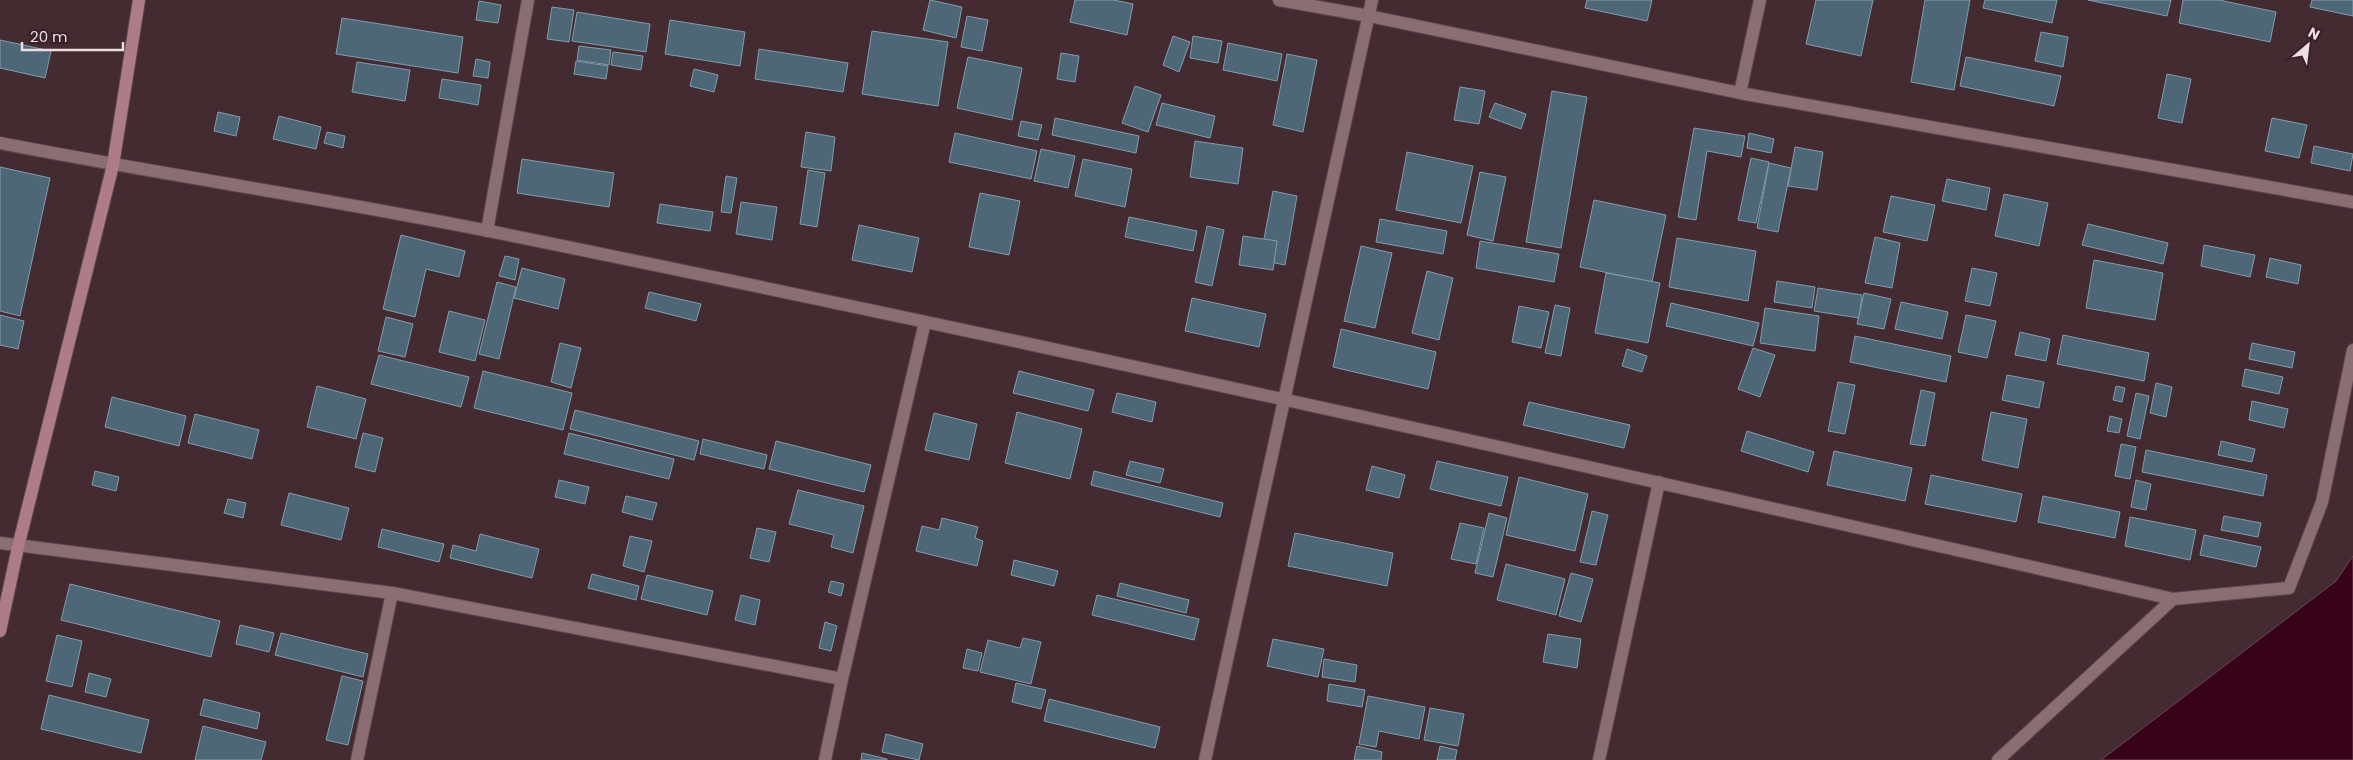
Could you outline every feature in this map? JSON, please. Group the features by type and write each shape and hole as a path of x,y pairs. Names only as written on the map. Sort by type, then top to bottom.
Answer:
{"street":[{"path":"0,631 18,546 113,165 139,0"},
{"path":"487,231 528,0"},
{"path":"1279,0 1369,16 1740,93 2353,202"},
{"path":"1205,760 1372,0"},
{"path":"1740,93 1760,0"},
{"path":"0,143 113,165 487,231 925,322 1286,398 2173,599 2289,588 2322,502 2353,350"},
{"path":"825,760 925,322"},
{"path":"1598,760 1659,482"},
{"path":"0,543 392,593 842,679"},
{"path":"357,760 392,593"},
{"path":"1998,760 2173,599"}],"shaded area":[{"path":"2353,556 2353,760 2101,760 2336,581"}],"building":[{"path":"930,0 962,7 956,38 923,30"},
{"path":"1075,0 1114,0 1133,4 1127,35 1070,22"},
{"path":"1587,0 1652,0 1647,21 1585,8"},
{"path":"1816,0 1873,0 1861,56 1806,44"},
{"path":"1925,0 1970,0 1954,90 1911,82"},
{"path":"1985,0 2057,0 2052,23 1983,8"},
{"path":"2088,0 2171,0 2167,16"},
{"path":"2183,0 2219,0 2276,12 2270,42 2179,23"},
{"path":"2312,0 2353,0 2353,16 2310,7"},
{"path":"479,1 501,5 498,23 476,20"},
{"path":"552,7 574,10 569,42 547,39"},
{"path":"577,12 650,24 646,52 572,41"},
{"path":"967,16 988,20 982,51 961,47"},
{"path":"342,18 463,37 458,73 336,54"},
{"path":"670,20 745,32 740,66 665,54"},
{"path":"872,31 948,42 938,106 862,94"},
{"path":"2041,32 2068,37 2063,67 2035,61"},
{"path":"1173,36 1190,42 1179,72 1163,65"},
{"path":"1193,36 1222,41 1218,63 1190,58"},
{"path":"0,40 51,51 45,78 0,68"},
{"path":"1228,43 1282,54 1277,81 1223,70"},
{"path":"579,46 611,50 609,65 577,60"},
{"path":"759,49 848,63 843,92 755,79"},
{"path":"613,52 643,56 641,70 611,65"},
{"path":"1061,53 1079,56 1075,82 1057,79"},
{"path":"1287,54 1317,60 1303,132 1273,125"},
{"path":"968,57 1022,68 1012,120 957,108"},
{"path":"1966,57 2061,76 2054,106 1960,86"},
{"path":"476,59 490,62 488,78 473,76"},
{"path":"576,61 608,66 606,79 574,74"},
{"path":"357,62 410,70 405,101 352,92"},
{"path":"694,69 718,75 714,92 690,86"},
{"path":"2167,74 2191,79 2182,123 2158,118"},
{"path":"442,79 481,85 478,105 439,98"},
{"path":"1135,86 1161,95 1148,132 1122,123"},
{"path":"1460,87 1485,91 1479,124 1454,120"},
{"path":"1552,91 1587,97 1561,248 1526,242"},
{"path":"1162,103 1215,116 1210,138 1156,125"},
{"path":"1495,103 1526,114 1521,129 1489,117"},
{"path":"218,112 240,117 236,136 214,131"},
{"path":"279,116 321,127 316,149 273,139"},
{"path":"1055,118 1139,136 1136,153 1052,135"},
{"path":"2272,118 2307,125 2299,158 2265,151"},
{"path":"1021,121 1042,125 1038,140 1018,136"},
{"path":"1694,128 1745,136 1741,157 1707,151 1696,220 1678,217"},
{"path":"327,132 345,136 343,148 324,143"},
{"path":"806,132 835,137 831,171 801,167"},
{"path":"955,133 1037,151 1031,179 949,162"},
{"path":"1749,133 1774,139 1771,153 1747,148"},
{"path":"1195,141 1243,148 1238,184 1190,177"},
{"path":"2314,146 2353,154 2350,171 2311,163"},
{"path":"1795,147 1823,152 1817,190 1788,186"},
{"path":"1041,149 1075,156 1068,188 1034,181"},
{"path":"1407,152 1473,166 1461,223 1396,210"},
{"path":"1751,158 1769,162 1756,223 1738,220"},
{"path":"522,159 614,173 609,207 517,193"},
{"path":"1083,159 1132,169 1125,207 1075,196"},
{"path":"1769,163 1791,168 1778,232 1757,228"},
{"path":"0,167 50,178 20,316 0,311"},
{"path":"808,170 825,173 817,227 800,224"},
{"path":"1480,172 1506,177 1493,241 1467,235"},
{"path":"726,176 737,178 731,213 721,212"},
{"path":"1947,179 1990,188 1986,210 1942,201"},
{"path":"1273,191 1297,196 1285,265 1260,260"},
{"path":"980,193 1020,201 1009,255 969,247"},
{"path":"2004,194 2048,203 2039,246 1995,236"},
{"path":"1891,196 1935,205 1927,241 1883,232"},
{"path":"1594,200 1666,215 1652,282 1580,267"},
{"path":"741,202 777,207 772,240 736,234"},
{"path":"660,204 713,212 710,231 657,223"},
{"path":"1129,217 1197,231 1193,251 1125,237"},
{"path":"1380,219 1447,231 1443,254 1376,242"},
{"path":"2088,224 2168,243 2163,264 2082,245"},
{"path":"859,225 919,238 912,272 852,260"},
{"path":"1207,226 1224,230 1212,286 1195,282"},
{"path":"401,235 465,251 459,277 426,269 415,317 383,309"},
{"path":"1243,236 1277,241 1273,270 1239,265"},
{"path":"1875,237 1900,243 1892,288 1865,283"},
{"path":"1677,238 1756,251 1748,301 1669,287"},
{"path":"1480,241 1559,254 1554,282 1476,268"},
{"path":"2204,245 2255,255 2250,277 2201,266"},
{"path":"1361,246 1392,253 1375,328 1344,321"},
{"path":"505,256 519,259 515,280 499,276"},
{"path":"2270,258 2301,265 2298,284 2266,277"},
{"path":"2094,260 2163,273 2155,320 2086,308"},
{"path":"522,268 565,279 558,309 514,298"},
{"path":"1972,268 1997,273 1990,306 1965,301"},
{"path":"1427,271 1453,278 1439,340 1412,333"},
{"path":"1606,273 1660,283 1648,343 1595,333"},
{"path":"1777,281 1815,287 1812,308 1774,302"},
{"path":"497,282 516,287 499,359 479,354"},
{"path":"1818,288 1862,295 1859,318 1814,311"},
{"path":"649,292 701,304 696,321 645,308"},
{"path":"1864,293 1891,299 1884,329 1857,324"},
{"path":"1192,298 1266,314 1259,347 1185,331"},
{"path":"1901,302 1948,312 1942,339 1895,329"},
{"path":"1671,303 1759,323 1753,346 1666,326"},
{"path":"1555,305 1570,308 1561,356 1545,353"},
{"path":"1519,306 1549,312 1541,348 1512,342"},
{"path":"1765,308 1819,316 1815,351 1760,343"},
{"path":"449,311 485,320 475,361 439,352"},
{"path":"0,315 24,321 18,349 0,345"},
{"path":"1966,315 1996,321 1987,358 1958,352"},
{"path":"386,317 413,324 405,357 378,351"},
{"path":"1341,329 1436,352 1428,389 1333,367"},
{"path":"2020,332 2050,339 2046,361 2015,355"},
{"path":"2063,335 2149,353 2144,381 2057,364"},
{"path":"1855,336 1951,356 1946,382 1850,362"},
{"path":"560,343 581,348 571,388 551,382"},
{"path":"2252,343 2295,352 2292,368 2249,359"},
{"path":"1753,348 1775,355 1760,397 1738,389"},
{"path":"1627,349 1647,356 1642,372 1622,366"},
{"path":"379,355 469,377 461,407 371,384"},
{"path":"2245,369 2283,377 2279,394 2242,386"},
{"path":"483,371 572,393 563,430 474,408"},
{"path":"1019,371 1094,390 1088,411 1013,393"},
{"path":"2007,375 2044,382 2039,408 2002,400"},
{"path":"1838,382 1855,385 1845,434 1828,431"},
{"path":"2156,383 2172,387 2166,417 2150,413"},
{"path":"317,386 366,399 356,439 307,427"},
{"path":"2116,386 2125,388 2122,402 2113,400"},
{"path":"1921,390 1935,393 1925,446 1910,444"},
{"path":"1117,393 1156,402 1152,422 1112,412"},
{"path":"2136,393 2149,396 2140,439 2127,436"},
{"path":"112,397 186,416 179,446 105,427"},
{"path":"2252,401 2288,409 2284,428 2249,420"},
{"path":"1529,402 1630,425 1624,448 1523,425"},
{"path":"575,410 699,441 694,460 570,429"},
{"path":"1017,412 1082,429 1070,479 1005,463"},
{"path":"1991,412 2027,419 2018,468 1982,460"},
{"path":"934,413 977,424 969,460 925,450"},
{"path":"195,414 259,430 252,459 188,443"},
{"path":"2110,416 2122,419 2119,433 2107,431"},
{"path":"1747,431 1814,452 1808,472 1741,451"},
{"path":"363,433 383,438 375,472 355,467"},
{"path":"569,433 674,459 669,479 564,454"},
{"path":"703,439 767,455 764,469 700,454"},
{"path":"776,441 871,465 864,492 769,469"},
{"path":"2221,441 2255,449 2252,462 2218,455"},
{"path":"2121,444 2136,447 2130,479 2115,476"},
{"path":"2146,450 2267,475 2263,496 2142,472"},
{"path":"1834,451 1912,468 1905,501 1827,485"},
{"path":"1130,461 1164,469 1160,483 1126,475"},
{"path":"1437,461 1508,477 1501,506 1430,489"},
{"path":"1372,466 1405,475 1399,498 1366,490"},
{"path":"95,471 119,477 116,491 92,485"},
{"path":"1094,471 1223,503 1220,517 1091,485"},
{"path":"1931,475 2022,494 2016,522 1925,504"},
{"path":"1519,477 1588,494 1575,551 1506,535"},
{"path":"559,480 589,487 585,504 555,497"},
{"path":"2136,480 2151,484 2146,510 2131,507"},
{"path":"798,490 864,506 853,553 831,547 834,535 789,524"},
{"path":"289,493 349,508 341,540 281,525"},
{"path":"626,496 657,503 652,520 622,512"},
{"path":"2043,496 2120,512 2115,538 2038,522"},
{"path":"228,499 246,503 243,518 224,513"},
{"path":"1592,511 1608,515 1596,565 1580,562"},
{"path":"1489,513 1507,518 1493,577 1475,573"},
{"path":"2224,516 2261,523 2258,537 2221,530"},
{"path":"2130,517 2196,530 2190,560 2125,546"},
{"path":"942,518 978,527 975,538 983,541 977,566 916,551 922,526 939,530"},
{"path":"1460,523 1484,528 1476,564 1451,559"},
{"path":"757,528 776,532 769,562 750,558"},
{"path":"382,529 444,544 439,562 378,547"},
{"path":"1295,533 1393,553 1387,586 1288,566"},
{"path":"480,534 539,549 532,578 450,558 453,545 476,551"},
{"path":"2204,535 2261,547 2256,567 2200,555"},
{"path":"630,536 652,541 644,572 623,566"},
{"path":"1014,560 1058,571 1054,586 1011,575"},
{"path":"1506,564 1565,579 1556,615 1497,600"},
{"path":"1571,573 1593,579 1581,622 1559,616"},
{"path":"592,574 639,586 636,600 588,588"},
{"path":"647,575 713,591 707,615 641,599"},
{"path":"831,581 844,584 841,596 828,592"},
{"path":"1120,583 1189,600 1186,613 1117,596"},
{"path":"70,584 220,621 211,657 61,620"},
{"path":"741,595 760,600 755,625 735,620"},
{"path":"1097,595 1199,619 1194,640 1092,615"},
{"path":"825,622 837,626 831,651 819,648"},
{"path":"240,625 274,633 269,652 236,644"},
{"path":"281,633 368,654 363,677 275,655"},
{"path":"1548,634 1581,639 1577,668 1543,662"},
{"path":"57,635 82,641 72,687 46,681"},
{"path":"1023,638 1041,642 1031,684 980,672 988,640 1020,648"},
{"path":"1273,639 1324,649 1318,677 1267,666"},
{"path":"967,649 982,653 978,671 963,668"},
{"path":"1324,659 1357,665 1355,682 1322,677"},
{"path":"89,673 111,679 106,697 85,692"},
{"path":"342,676 363,681 348,745 326,740"},
{"path":"1016,683 1046,690 1041,709 1012,702"},
{"path":"1329,684 1365,690 1362,707 1327,701"},
{"path":"49,695 149,720 141,753 41,729"},
{"path":"1368,696 1425,707 1419,739 1379,731 1376,747 1359,744"},
{"path":"204,699 260,713 257,729 200,715"},
{"path":"1049,699 1160,727 1155,748 1044,721"},
{"path":"1430,708 1464,714 1458,746 1424,740"},
{"path":"203,726 266,742 261,760 195,760"},
{"path":"886,734 923,744 919,760 882,752"},
{"path":"1357,746 1382,752 1381,760 1354,760"},
{"path":"1440,746 1457,750 1455,760 1437,760"},
{"path":"862,753 887,759 887,760 861,760"}]}
